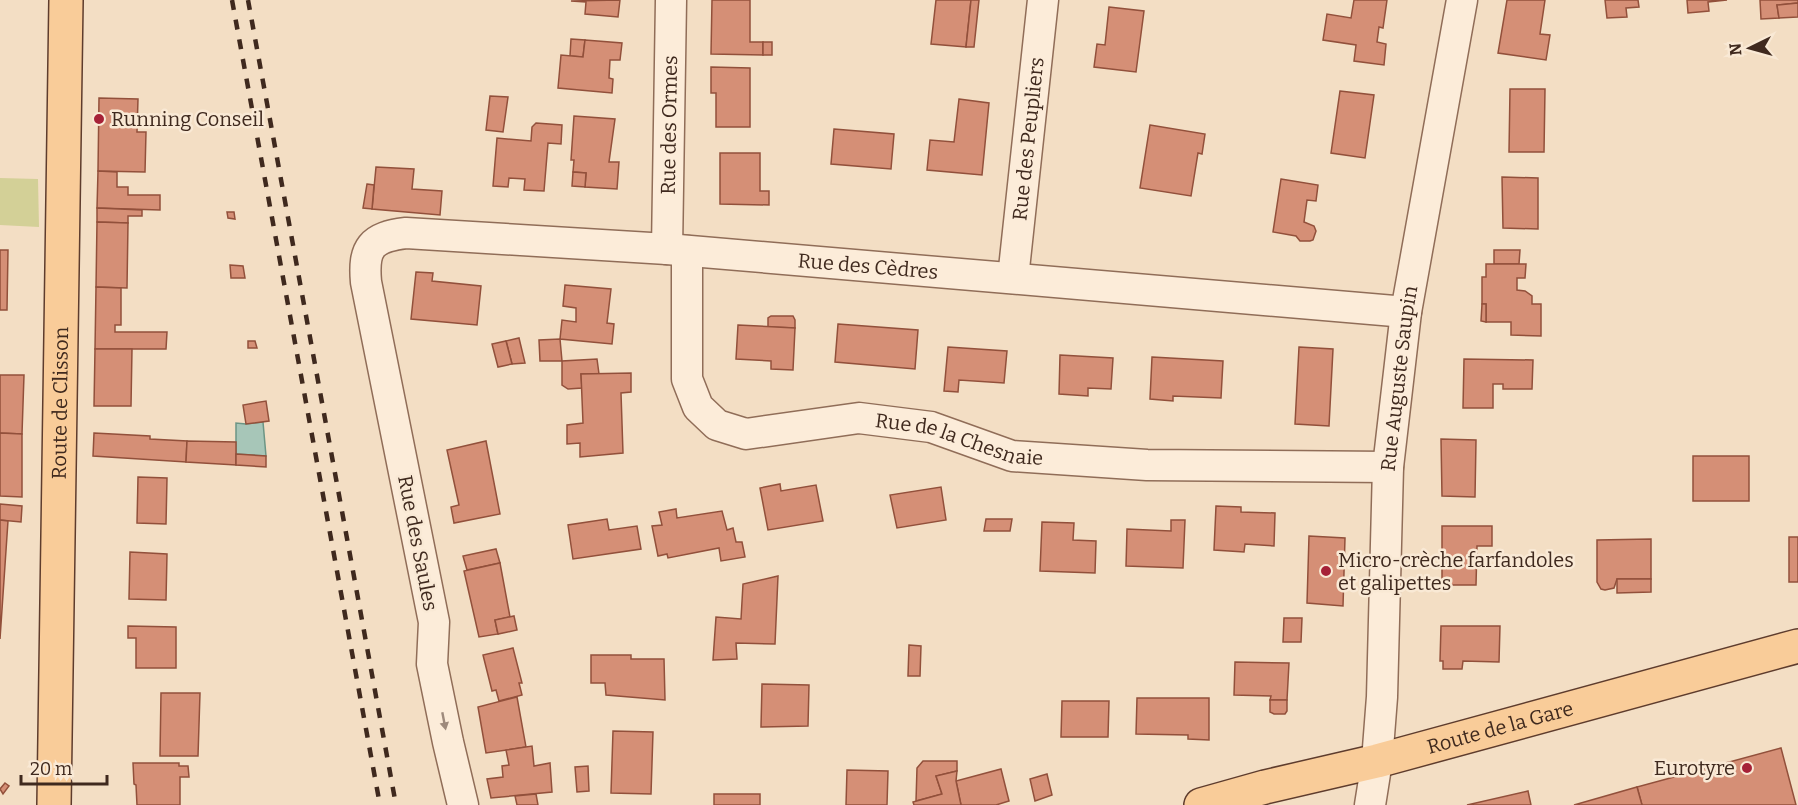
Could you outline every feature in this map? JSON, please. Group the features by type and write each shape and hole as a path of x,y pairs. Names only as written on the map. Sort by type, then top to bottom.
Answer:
{"main road":[{"name":"Route de Clisson","path":"54,805 66,0"},
{"name":"Route de la Gare","path":"1202,805 1265,787 1377,761 1797,647"}],"street":[{"name":"Rue des Ormes","path":"670,0 677,250"},
{"name":"Rue des Peupliers","path":"1013,278 1043,0"},
{"name":"Rue Auguste Saupin","path":"1370,805 1377,761 1382,697 1388,467 1406,312 1462,0"},
{"name":"Rue des Cèdres","path":"366,282 365,263 369,249 375,242 388,235 406,234 677,250 1406,312"},
{"name":"Rue de la Chesnaie","path":"677,250 687,379 698,407 717,425 736,431 746,434 859,418 931,427 1012,456 1147,465 1388,467"},
{"name":"Rue des Saules","path":"366,282 434,622 432,664 463,805"}],"shaded area":[{"path":"0,178 38,179 39,227 0,225"},
{"path":"263,422 266,456 236,454 236,423"}],"building":[{"path":"620,0 618,17 585,14 586,2 571,1"},
{"path":"712,0 750,0 750,42 763,42 763,55 711,54"},
{"path":"936,0 971,0 966,47 931,44"},
{"path":"971,0 979,0 974,47 966,47"},
{"path":"1354,0 1387,0 1383,28 1379,27 1377,42 1386,44 1384,65 1354,61 1356,45 1323,40 1327,14 1351,18"},
{"path":"1507,0 1545,0 1540,34 1550,35 1546,60 1498,53"},
{"path":"1605,0 1638,0 1639,7 1626,8 1627,17 1607,18"},
{"path":"1687,0 1727,0 1708,2 1709,11 1688,13"},
{"path":"1760,0 1798,0 1798,3 1777,5 1779,18 1761,19"},
{"path":"1798,3 1798,17 1779,18 1777,5"},
{"path":"1109,7 1144,11 1136,72 1094,67 1097,44 1105,45"},
{"path":"571,39 585,40 583,57 570,56"},
{"path":"585,40 622,43 620,60 610,60 609,78 613,79 612,93 558,88 561,55 583,57"},
{"path":"763,42 772,42 772,55 763,55"},
{"path":"711,67 750,68 750,127 716,127 716,93 711,93"},
{"path":"1510,89 1545,89 1544,152 1509,152"},
{"path":"1340,91 1374,95 1365,158 1331,153"},
{"path":"490,96 508,97 503,132 486,130"},
{"path":"99,98 138,99 137,132 146,132 145,172 98,171"},
{"path":"959,99 989,103 982,175 927,170 930,140 954,142"},
{"path":"574,116 615,119 609,162 619,162 617,189 585,187 586,173 573,172 574,160 571,160"},
{"path":"536,123 562,125 561,144 548,143 544,191 524,190 525,179 509,178 508,187 493,186 497,138 531,141 532,127"},
{"path":"1150,125 1205,134 1202,154 1198,153 1191,196 1140,188"},
{"path":"834,129 894,134 891,169 831,164"},
{"path":"720,153 760,153 760,191 769,191 769,205 720,204"},
{"path":"376,167 414,169 412,189 442,191 440,215 372,209"},
{"path":"98,171 117,172 117,187 128,187 128,195 160,195 160,210 97,208"},
{"path":"573,172 586,173 585,187 572,186"},
{"path":"1502,177 1538,178 1538,229 1503,228"},
{"path":"1281,179 1318,185 1316,201 1307,200 1304,222 1314,226 1316,231 1313,240 1300,241 1296,236 1273,232"},
{"path":"367,184 374,185 372,209 363,208"},
{"path":"97,208 142,210 142,216 128,216 128,223 97,222"},
{"path":"227,212 234,212 235,219 228,218"},
{"path":"97,222 128,223 127,288 96,287"},
{"path":"0,250 8,250 7,310 0,310"},
{"path":"1494,250 1520,250 1519,264 1494,264"},
{"path":"1486,264 1526,264 1525,278 1517,278 1517,290 1525,291 1532,296 1532,304 1541,304 1541,336 1511,335 1511,322 1486,322 1486,304 1482,304 1482,277 1486,277"},
{"path":"230,265 243,266 245,278 231,278"},
{"path":"416,272 433,273 432,281 481,286 477,325 411,319"},
{"path":"565,285 611,289 607,323 614,324 612,344 560,339 562,320 576,322 576,308 563,306"},
{"path":"96,287 121,288 121,325 115,325 115,332 167,332 166,349 95,349"},
{"path":"1482,304 1486,304 1486,322 1481,321"},
{"path":"793,316 795,328 768,327 768,318"},
{"path":"838,324 918,330 915,369 835,362"},
{"path":"738,325 795,328 793,370 771,369 771,361 736,359"},
{"path":"519,338 525,363 512,364 506,341"},
{"path":"560,339 562,361 540,361 539,340"},
{"path":"248,341 255,341 257,348 248,348"},
{"path":"506,341 512,364 498,367 492,344"},
{"path":"948,347 1007,351 1004,383 959,380 958,392 944,391"},
{"path":"1299,347 1333,349 1329,426 1295,424"},
{"path":"95,349 132,349 131,406 94,406"},
{"path":"1060,355 1113,358 1111,389 1088,388 1088,396 1059,394"},
{"path":"1152,357 1223,361 1221,398 1173,396 1173,401 1150,399"},
{"path":"597,359 599,374 581,374 582,388 568,389 562,385 562,361"},
{"path":"1464,359 1533,360 1532,389 1503,389 1503,384 1493,384 1493,408 1463,408"},
{"path":"631,373 631,392 621,393 623,453 580,457 580,443 567,444 567,425 583,423 581,374"},
{"path":"0,375 24,375 22,434 0,433"},
{"path":"266,401 269,421 246,424 243,405"},
{"path":"0,433 22,434 22,497 0,496"},
{"path":"94,433 150,436 150,439 187,441 186,462 93,456"},
{"path":"1441,439 1476,440 1475,497 1442,496"},
{"path":"187,441 236,442 236,465 186,462"},
{"path":"486,441 500,514 454,523 451,507 459,505 447,450"},
{"path":"236,454 266,456 266,467 236,465"},
{"path":"1693,456 1749,456 1749,501 1693,501"},
{"path":"138,477 167,478 166,524 137,523"},
{"path":"780,484 781,491 816,485 823,521 768,530 760,488"},
{"path":"941,487 946,520 897,528 890,495"},
{"path":"0,504 22,506 21,522 0,520"},
{"path":"1216,506 1241,507 1241,512 1275,513 1274,546 1245,544 1244,552 1214,550"},
{"path":"676,509 677,518 722,511 727,530 733,528 736,542 742,542 745,557 721,561 719,548 668,558 667,554 658,556 652,526 662,525 659,512"},
{"path":"607,519 609,530 637,526 641,549 573,559 568,525"},
{"path":"986,519 1012,519 1010,531 984,531"},
{"path":"0,520 8,521 0,639"},
{"path":"1171,520 1185,520 1183,568 1126,566 1127,529 1171,531"},
{"path":"1042,522 1074,523 1073,540 1096,541 1095,573 1040,571"},
{"path":"1442,526 1492,526 1492,546 1477,546 1476,585 1442,585"},
{"name":"Micro-crèche farfandoles et galipettes","path":"1309,536 1345,538 1343,606 1307,603"},
{"path":"1789,537 1798,537 1798,582 1789,582"},
{"path":"1651,539 1651,579 1617,579 1614,588 1601,589 1597,582 1597,540"},
{"path":"496,549 500,563 467,570 463,556"},
{"path":"130,552 167,554 166,600 129,599"},
{"path":"500,563 510,617 495,620 498,634 479,637 464,571"},
{"path":"778,576 775,644 736,643 737,659 713,660 716,617 741,619 743,584"},
{"path":"1617,579 1651,579 1651,592 1617,593"},
{"path":"514,616 517,630 498,634 495,620"},
{"path":"1284,618 1302,618 1301,642 1283,642"},
{"path":"128,626 176,627 176,668 136,668 136,638 128,638"},
{"path":"1441,626 1500,626 1499,662 1463,661 1462,669 1443,669 1443,661 1440,661"},
{"path":"909,645 921,646 920,676 908,676"},
{"path":"513,648 522,683 519,683 522,695 499,701 496,690 492,691 483,655"},
{"path":"591,655 631,655 631,659 664,659 665,700 606,695 605,683 591,683"},
{"path":"1235,662 1289,663 1287,700 1270,700 1271,696 1234,695"},
{"path":"762,684 809,685 808,726 761,727"},
{"path":"161,693 200,693 198,756 160,756"},
{"path":"517,697 526,747 486,753 478,707"},
{"path":"1137,698 1209,698 1209,740 1188,739 1188,735 1136,734"},
{"path":"1270,700 1287,700 1285,714 1270,712"},
{"path":"1062,701 1109,701 1108,737 1061,737"},
{"path":"613,731 653,732 651,794 611,793"},
{"path":"532,746 534,766 550,763 552,792 491,798 487,779 503,777 502,766 509,765 506,750"},
{"name":"Eurotyre","path":"1781,748 1796,805 1642,805 1637,787"},
{"path":"923,761 957,761 957,771 936,776 942,794 916,801 917,768"},
{"path":"133,763 179,763 179,766 188,766 189,777 180,777 180,805 137,805"},
{"path":"588,766 589,791 577,792 575,767"},
{"path":"1001,769 1009,801 996,805 961,805 956,781"},
{"path":"847,770 888,771 887,805 846,805"},
{"path":"957,771 956,781 961,805 914,805 913,802 942,794 936,776"},
{"path":"1047,774 1052,795 1035,801 1030,779"},
{"path":"5,783 9,786 3,794 0,789"},
{"path":"1637,787 1642,805 1574,805"},
{"path":"1528,791 1531,805 1467,805"},
{"path":"536,794 538,805 517,805 515,796"},
{"path":"714,794 760,794 760,805 714,805"}],"railway":[{"path":"232,0 380,805"},
{"path":"248,0 396,805"}],"place":[{"name":"Running Conseil","path":"99,119"},
{"name":"Micro-crèche farfandoles et galipettes","path":"1326,571"},
{"name":"Eurotyre","path":"1747,768"}]}
